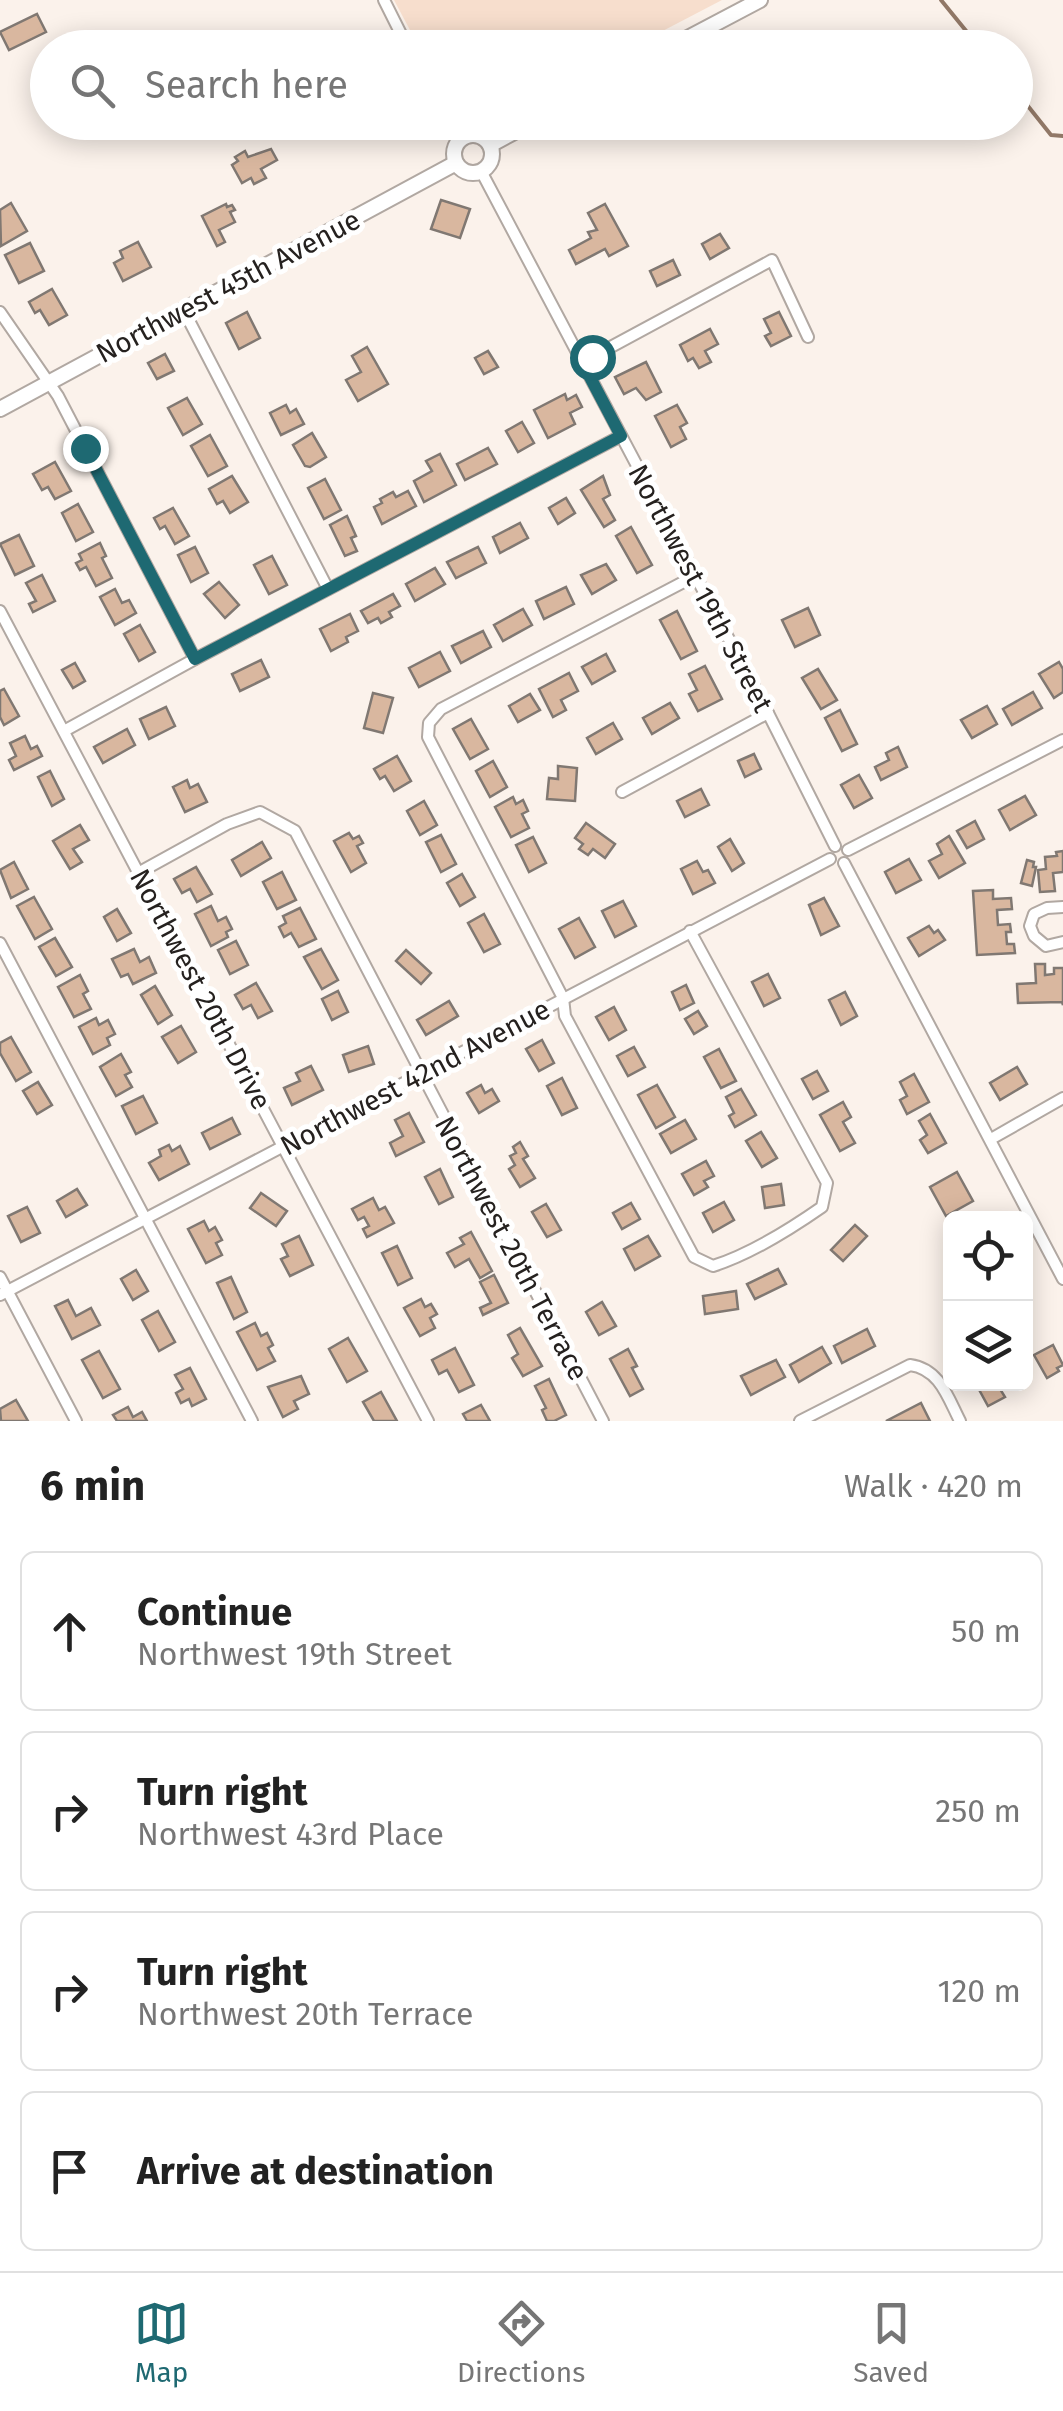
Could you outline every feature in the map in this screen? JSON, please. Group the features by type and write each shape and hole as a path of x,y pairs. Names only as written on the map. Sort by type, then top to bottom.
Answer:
{"street":[{"path":"384,0 399,30"},
{"path":"703,30 760,0"},
{"path":"460,140 454,148 456,163 466,172 481,171 491,160 490,145 483,140"},
{"path":"490,145 499,140"},
{"name":"Northwest 45th Avenue","path":"0,409 456,163"},
{"name":"Northwest 19th Street","path":"481,171 768,712 834,846"},
{"path":"582,362 772,260 808,337"},
{"path":"183,309 328,589"},
{"path":"0,312 58,396 195,659"},
{"path":"64,732 621,436"},
{"path":"690,931 827,1183 822,1207 760,1244 713,1266 694,1257 565,1016 563,998 428,737 429,723 441,709 695,576"},
{"name":"Northwest 20th Drive","path":"0,611 428,1421"},
{"path":"622,792 768,712"},
{"path":"848,850 1063,740"},
{"name":"Northwest 20th Terrace","path":"140,872 227,824 260,812 295,831 603,1421"},
{"path":"844,864 830,859 830,852 834,846 848,850"},
{"path":"844,864 848,850"},
{"name":"Northwest 42nd Avenue","path":"4,1293 830,859"},
{"path":"844,864 1063,1279"},
{"path":"1063,907 1034,914 1030,926 1034,936 1046,946 1063,942"},
{"path":"0,943 252,1421"},
{"path":"992,1139 1063,1098"},
{"path":"0,1277 4,1293 76,1421"},
{"path":"800,1421 901,1368 920,1366 936,1376 960,1421"}],"shaded area":[{"path":"394,0 722,0 665,30 410,30"}],"building":[{"path":"37,14 45,30 30,30 30,40 9,50 0,32"},
{"path":"271,149 277,160 261,169 266,178 254,184 251,178 242,183 232,165 238,161 235,157 245,151 248,157"},
{"path":"441,200 470,209 460,238 431,229"},
{"path":"11,203 27,231 1,246 0,210"},
{"path":"226,204 235,210 230,212 235,222 219,230 225,242 217,246 202,216"},
{"path":"605,204 628,246 609,256 605,249 576,264 569,250 591,238 588,232 597,230 588,213"},
{"path":"720,234 729,248 710,259 702,244"},
{"path":"138,242 151,267 123,281 114,263 123,258 120,251"},
{"path":"30,243 44,271 19,283 5,255"},
{"path":"673,260 680,275 657,286 650,271"},
{"path":"52,289 67,315 49,325 40,310 35,313 29,302"},
{"path":"247,312 260,338 239,349 226,323"},
{"path":"779,312 791,336 771,346 765,336 771,333 764,319"},
{"path":"710,329 718,344 705,351 711,362 699,368 693,358 688,361 680,345"},
{"path":"367,347 388,384 358,401 346,380 361,372 352,356"},
{"path":"488,351 498,367 484,374 475,358"},
{"path":"165,354 174,371 157,379 148,363"},
{"path":"646,362 661,392 646,400 636,388 624,394 615,377"},
{"path":"565,394 567,400 576,395 582,407 570,413 575,424 548,438 534,410"},
{"path":"187,398 202,424 183,435 168,408"},
{"path":"286,405 290,413 296,409 304,424 281,435 270,413"},
{"path":"677,405 687,423 680,427 686,439 671,447 655,416"},
{"path":"522,422 534,443 518,452 506,431"},
{"path":"312,433 326,457 310,467 305,466 293,445"},
{"path":"210,435 227,466 208,476 191,446"},
{"path":"488,448 497,464 465,480 457,464"},
{"path":"440,454 456,485 424,502 414,481 432,471 426,461"},
{"path":"55,462 71,491 55,499 48,487 42,490 33,474"},
{"path":"232,476 248,502 230,513 223,501 217,504 209,489"},
{"path":"603,476 610,495 603,499 615,520 604,527 581,490"},
{"path":"325,479 341,510 324,519 308,488"},
{"path":"408,491 416,506 382,524 374,507 382,503 380,499 393,492 396,497"},
{"path":"566,498 575,513 558,524 549,508"},
{"path":"78,504 93,532 76,541 62,513"},
{"path":"173,508 189,536 175,544 165,526 160,529 154,518"},
{"path":"347,516 356,536 351,538 357,551 345,556 330,525"},
{"path":"520,523 528,538 500,553 493,537"},
{"path":"631,527 652,565 637,573 616,536"},
{"path":"19,535 34,566 15,575 0,544"},
{"path":"100,543 112,578 96,586 86,567 80,570 76,563 82,560 79,554"},
{"path":"195,547 208,573 191,582 178,555"},
{"path":"478,547 486,563 456,578 447,562"},
{"path":"272,556 287,585 269,594 254,565"},
{"path":"606,564 616,580 592,594 581,575"},
{"path":"435,568 445,584 415,601 406,584"},
{"path":"42,575 55,601 33,612 29,604 36,601 26,583"},
{"path":"219,582 239,605 225,618 204,594"},
{"path":"566,587 574,604 544,619 536,601"},
{"path":"115,589 122,603 129,600 136,613 115,625 100,597"},
{"path":"393,594 400,606 389,612 392,617 381,623 378,618 368,623 361,611"},
{"path":"808,608 820,635 795,647 782,620"},
{"path":"523,609 532,625 503,641 494,625"},
{"path":"677,611 697,651 681,659 660,620"},
{"path":"350,614 358,631 331,651 320,629"},
{"path":"140,625 155,652 139,661 124,634"},
{"path":"483,631 491,647 461,663 452,646"},
{"path":"440,652 450,671 419,687 409,668"},
{"path":"606,654 615,671 592,684 582,667"},
{"path":"261,660 269,677 240,691 232,674"},
{"path":"1059,662 1063,669 1063,692 1054,698 1039,674"},
{"path":"75,663 85,681 73,688 62,670"},
{"path":"705,666 722,699 698,711 689,694 697,690 689,674"},
{"path":"818,669 837,700 821,709 802,678"},
{"path":"569,673 578,691 561,700 566,710 553,717 539,689"},
{"path":"4,689 19,716 4,725 0,717 0,691"},
{"path":"1033,692 1042,708 1012,725 1003,709"},
{"path":"373,693 393,698 383,733 364,728"},
{"path":"530,694 540,710 518,722 509,706"},
{"path":"670,703 679,718 652,734 643,718"},
{"path":"987,706 997,724 972,738 961,720"},
{"path":"166,707 175,726 149,739 140,719"},
{"path":"840,710 857,744 842,751 825,718"},
{"path":"471,719 488,749 470,759 453,729"},
{"path":"613,723 622,739 596,754 587,738"},
{"path":"127,729 135,745 103,763 94,747"},
{"path":"25,736 31,749 37,746 42,756 14,770 9,760 16,756 10,743"},
{"path":"898,747 907,767 881,780 875,767 889,760 886,753"},
{"path":"754,754 761,769 745,777 738,761"},
{"path":"397,756 411,781 394,791 385,776 380,779 374,769"},
{"path":"493,761 507,787 490,797 476,771"},
{"path":"558,766 577,768 575,801 547,799 549,778 558,779"},
{"path":"50,771 64,799 52,806 38,777"},
{"path":"859,775 872,798 854,808 841,785"},
{"path":"187,780 190,788 198,784 207,802 185,812 173,787"},
{"path":"701,789 709,805 685,817 677,801"},
{"path":"1025,796 1036,815 1010,830 999,810"},
{"path":"513,797 516,804 523,800 528,811 522,814 529,828 511,837 495,807"},
{"path":"424,801 437,825 420,835 407,811"},
{"path":"975,821 984,839 967,848 957,831"},
{"path":"586,823 615,844 605,858 593,849 588,855 579,849 583,844 575,838"},
{"path":"80,825 89,840 73,849 82,862 70,869 53,841"},
{"path":"349,833 353,839 359,836 363,843 357,846 366,863 351,872 334,841"},
{"path":"441,835 456,864 441,872 426,842"},
{"path":"949,836 965,863 939,878 929,861 942,854 937,844"},
{"path":"533,837 546,863 529,872 516,845"},
{"path":"730,839 744,863 732,871 718,847"},
{"path":"262,842 271,858 241,876 232,860"},
{"path":"1063,851 1063,872 1053,873 1055,891 1040,892 1038,870 1046,869 1045,857"},
{"path":"909,859 921,880 896,893 885,872"},
{"path":"1027,860 1036,867 1032,886 1021,883"},
{"path":"697,861 715,883 693,894 681,869"},
{"path":"14,862 28,889 11,898 0,870"},
{"path":"196,867 212,894 197,902 190,889 182,893 174,879"},
{"path":"282,872 296,900 277,909 263,882"},
{"path":"462,874 475,897 460,906 447,883"},
{"path":"993,890 993,899 1011,898 1012,909 997,910 998,925 1010,924 1007,944 1014,944 1015,953 977,955 973,891"},
{"path":"34,897 52,929 35,939 17,906"},
{"path":"824,898 839,926 821,935 809,905"},
{"path":"623,901 636,926 615,937 602,911"},
{"path":"211,906 218,921 226,917 232,929 226,932 228,937 211,946 195,914"},
{"path":"300,908 316,939 299,947 291,933 284,937 279,927 286,923 283,916"},
{"path":"117,909 131,933 117,941 104,917"},
{"path":"484,914 500,944 484,952 468,923"},
{"path":"579,918 595,947 575,958 559,929"},
{"path":"929,926 945,940 919,956 908,938"},
{"path":"55,938 72,967 56,976 39,947"},
{"path":"236,941 248,965 230,974 218,950"},
{"path":"134,949 140,962 149,957 156,973 133,984 128,974 121,977 112,959"},
{"path":"321,949 338,980 322,989 304,957"},
{"path":"406,950 431,973 421,984 396,961"},
{"path":"1035,964 1045,964 1045,975 1054,974 1054,968 1063,968 1063,1005 1018,1003 1017,984 1036,983"},
{"path":"768,974 780,998 764,1006 752,982"},
{"path":"80,975 91,1009 74,1017 58,987"},
{"path":"256,983 272,1011 258,1018 251,1005 243,1009 235,995"},
{"path":"686,985 694,1003 680,1010 672,992"},
{"path":"155,986 172,1015 158,1024 141,995"},
{"path":"338,991 348,1012 332,1020 322,999"},
{"path":"845,992 857,1016 841,1025 829,1000"},
{"path":"449,1001 458,1016 426,1035 417,1020"},
{"path":"614,1007 626,1030 609,1040 596,1017"},
{"path":"698,1011 707,1026 694,1034 685,1019"},
{"path":"96,1018 99,1025 108,1020 115,1034 107,1038 110,1045 93,1054 79,1027"},
{"path":"181,1026 196,1052 178,1063 162,1037"},
{"path":"11,1037 31,1072 16,1081 0,1053 0,1043"},
{"path":"542,1040 554,1063 539,1071 526,1049"},
{"path":"368,1046 374,1064 349,1072 343,1055"},
{"path":"634,1047 645,1067 628,1076 617,1056"},
{"path":"719,1049 736,1081 721,1088 704,1057"},
{"path":"121,1054 131,1072 125,1075 132,1087 116,1096 100,1067"},
{"path":"311,1066 323,1090 292,1105 284,1088 300,1081 296,1073"},
{"path":"1017,1067 1027,1084 1000,1100 990,1083"},
{"path":"817,1071 828,1091 813,1099 802,1079"},
{"path":"914,1074 929,1102 907,1114 900,1100 907,1096 900,1082"},
{"path":"562,1078 577,1108 562,1115 547,1086"},
{"path":"38,1082 52,1105 37,1114 23,1091"},
{"path":"481,1085 485,1093 492,1089 499,1101 479,1113 467,1093"},
{"path":"657,1085 675,1117 656,1128 638,1095"},
{"path":"741,1089 756,1115 735,1127 729,1116 734,1113 726,1097"},
{"path":"143,1096 157,1123 136,1134 122,1106"},
{"path":"843,1102 851,1117 843,1122 855,1143 840,1151 820,1115"},
{"path":"409,1113 424,1142 396,1156 390,1143 403,1136 395,1120"},
{"path":"930,1114 946,1143 928,1153 920,1140 927,1135 919,1121"},
{"path":"232,1118 240,1134 210,1149 202,1133"},
{"path":"685,1120 696,1139 671,1153 660,1134"},
{"path":"761,1132 777,1158 762,1167 746,1141"},
{"path":"520,1142 528,1156 523,1159 535,1178 520,1187 509,1169 515,1165 510,1156 516,1153 513,1147"},
{"path":"169,1145 172,1151 180,1146 189,1164 159,1180 149,1163"},
{"path":"706,1161 714,1176 704,1181 708,1187 694,1195 682,1174"},
{"path":"440,1169 453,1197 439,1204 425,1177"},
{"path":"957,1172 973,1201 955,1211 943,1211 930,1187"},
{"path":"781,1184 784,1205 765,1208 762,1187"},
{"path":"77,1189 87,1205 66,1217 57,1201"},
{"path":"261,1193 287,1211 276,1226 250,1208"},
{"path":"373,1198 379,1210 385,1207 394,1223 367,1237 363,1229 369,1226 364,1217 358,1220 352,1209"},
{"path":"724,1202 734,1220 713,1232 703,1213"},
{"path":"631,1203 640,1219 622,1229 613,1213"},
{"path":"546,1204 561,1230 547,1237 532,1212"},
{"path":"27,1207 40,1233 21,1242 8,1216"},
{"path":"204,1221 209,1231 215,1227 222,1240 216,1243 222,1255 206,1263 188,1229"},
{"path":"855,1225 867,1236 843,1261 831,1250"},
{"path":"471,1232 492,1271 480,1278 469,1259 455,1267 447,1253 464,1244 460,1238"},
{"path":"299,1236 313,1265 290,1276 281,1259 288,1256 282,1244"},
{"path":"648,1236 660,1256 635,1270 624,1249"},
{"path":"397,1246 412,1278 398,1285 382,1253"},
{"path":"778,1269 786,1284 755,1299 747,1284"},
{"path":"136,1270 148,1291 133,1300 121,1279"},
{"path":"494,1275 508,1303 483,1315 480,1308 491,1303 480,1282"},
{"path":"231,1277 247,1312 234,1319 217,1283"},
{"path":"736,1291 738,1309 705,1314 703,1296"},
{"path":"421,1299 425,1307 431,1304 437,1314 430,1318 435,1328 420,1336 404,1308"},
{"path":"68,1300 76,1316 91,1308 100,1325 72,1339 55,1306"},
{"path":"602,1302 616,1326 599,1335 586,1312"},
{"path":"158,1311 175,1342 159,1351 142,1320"},
{"path":"255,1323 261,1336 267,1333 273,1345 268,1348 275,1361 257,1370 237,1332"},
{"path":"520,1328 542,1366 523,1376 512,1358 518,1354 508,1335"},
{"path":"867,1329 875,1346 842,1363 834,1346"},
{"path":"348,1338 367,1371 347,1382 329,1349"},
{"path":"1053,1345 1063,1365 1047,1378 1034,1355"},
{"path":"822,1347 831,1363 799,1382 790,1365"},
{"path":"455,1348 474,1385 459,1392 447,1370 439,1374 432,1360"},
{"path":"628,1349 643,1389 630,1396 610,1359"},
{"path":"99,1351 120,1389 103,1398 82,1360"},
{"path":"776,1360 785,1377 751,1395 741,1376"},
{"path":"190,1368 206,1399 192,1406 189,1399 181,1403 176,1393 183,1389 175,1375"},
{"path":"301,1376 309,1394 294,1401 298,1409 283,1417 268,1387"},
{"path":"549,1379 566,1415 554,1421 547,1421 542,1410 546,1408 535,1386"},
{"path":"980,1391 1001,1391 1005,1397 988,1406"},
{"path":"381,1392 397,1421 374,1421 363,1402"},
{"path":"16,1400 28,1421 1,1421 0,1409"},
{"path":"921,1403 930,1421 886,1421"},
{"path":"481,1405 490,1421 467,1421 463,1414"},
{"path":"128,1407 133,1417 142,1412 147,1421 117,1421 113,1415"}],"waterway":[{"path":"941,0 965,30"},
{"path":"1033,112 1051,135 1063,136"}],"route":[{"path":"85,448 195,659 621,436 582,362 592,357"}]}
